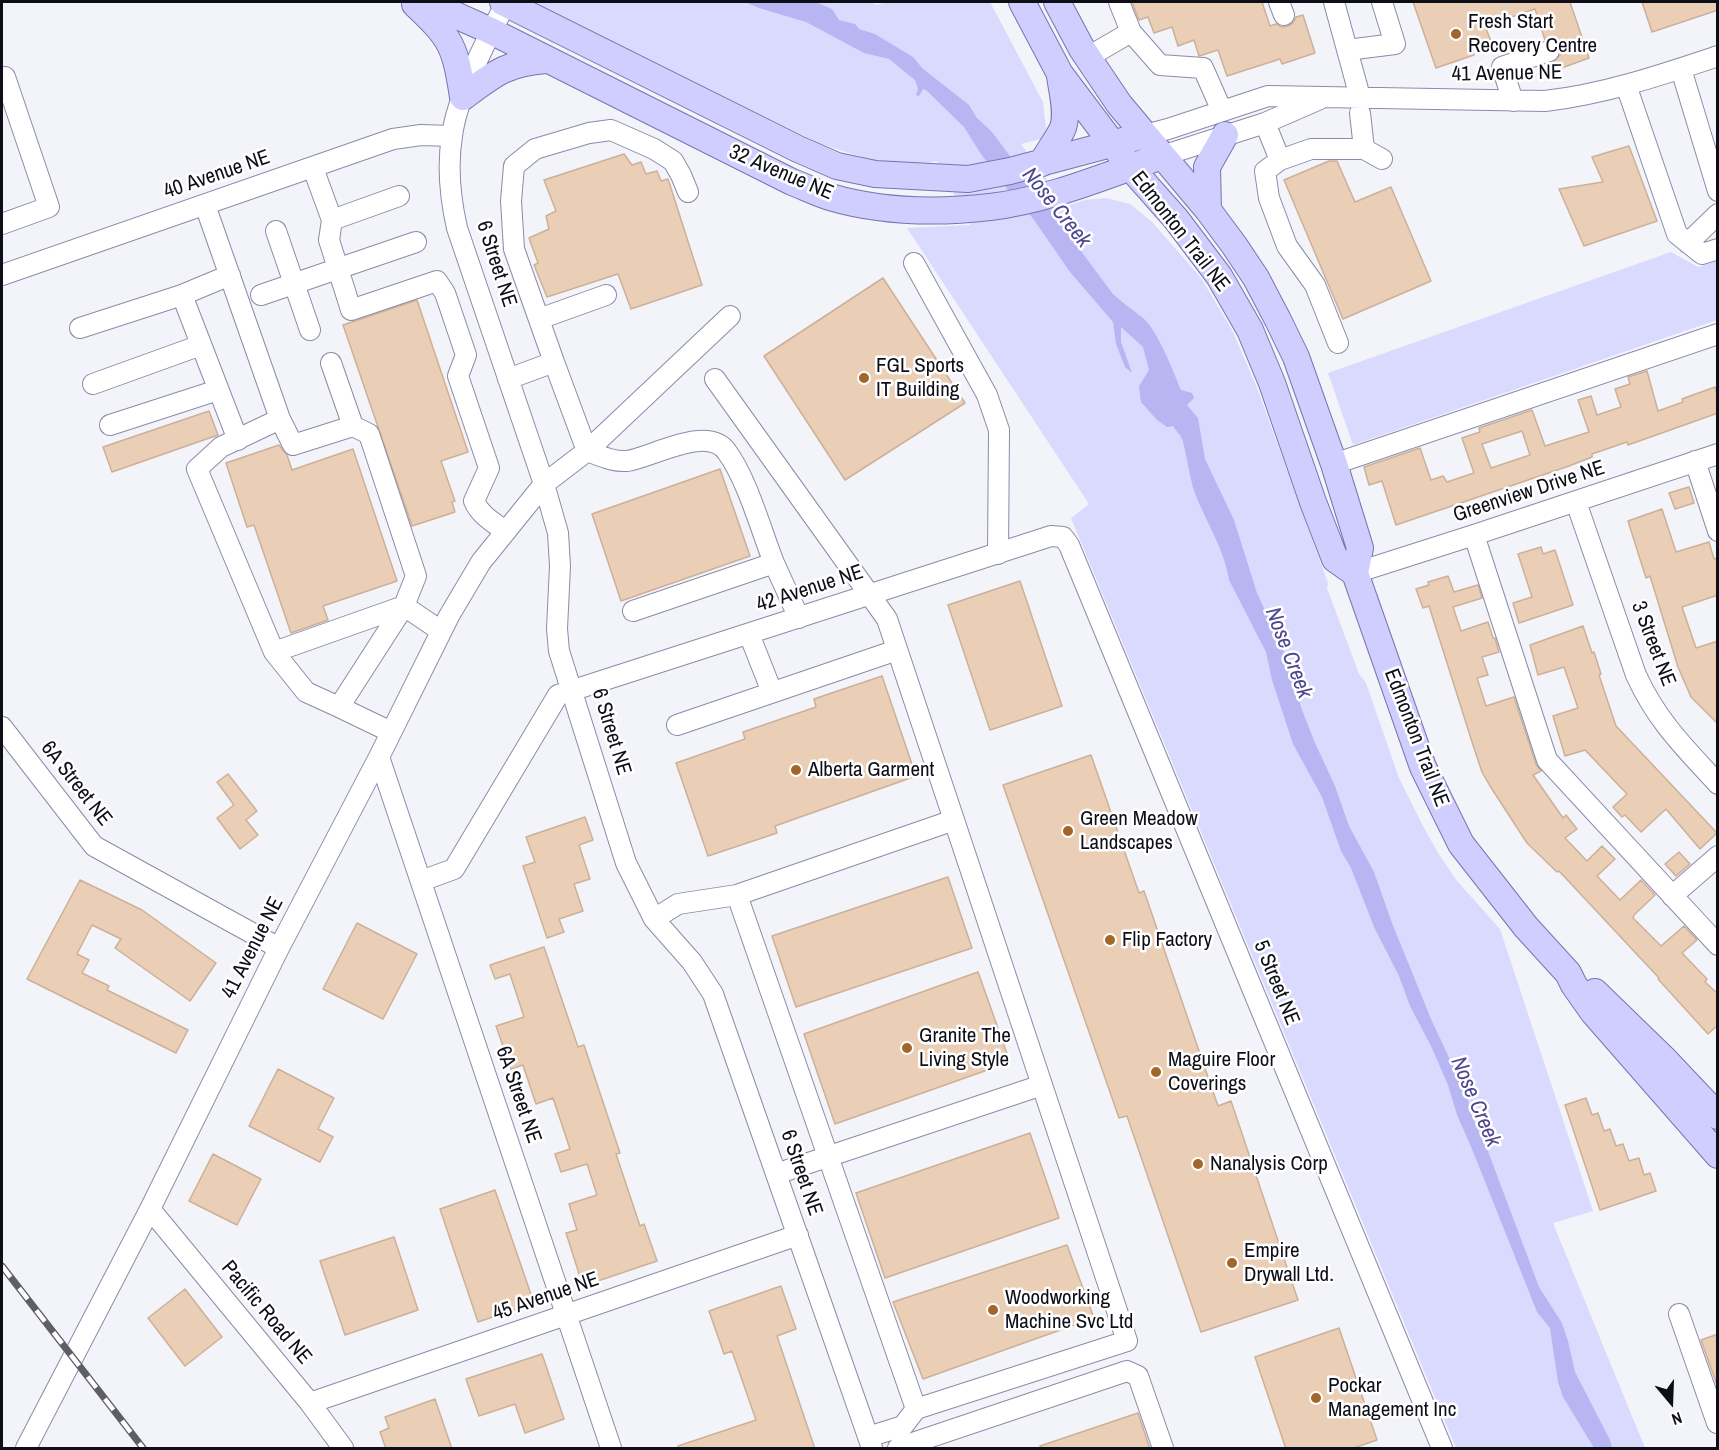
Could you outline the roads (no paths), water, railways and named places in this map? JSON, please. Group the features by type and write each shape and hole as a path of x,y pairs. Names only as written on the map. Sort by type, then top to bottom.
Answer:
{"main road":[{"path":"413,2 439,27 452,45 457,59 463,97 501,69 526,62 546,60"},
{"name":"32 Avenue NE","path":"426,2 491,31 792,182 830,197 871,206 914,210 991,207 1058,191 1162,156"},
{"name":"32 Avenue NE","path":"504,2 798,149 837,166 874,174 968,179 1042,163 1145,135"},
{"name":"Edmonton Trail NE","path":"1022,2 1060,75 1130,167 1176,219 1219,276 1250,330 1272,382 1312,502 1335,559 1355,573"},
{"name":"Edmonton Trail NE","path":"1056,2 1119,104 1208,210 1256,278 1296,357 1334,464 1360,548 1355,573 1423,767 1461,844 1526,927 1568,973 1593,1012 1718,1155"},
{"path":"1042,163 1064,123 1060,75"},
{"path":"1208,210 1207,167 1224,123"},
{"name":"Edmonton Trail NE","path":"1568,973 1581,979 1663,1058 1718,1116"}],"street":[{"name":"6 Street NE","path":"504,2 463,97 452,136 449,171 451,201 457,228 544,483 560,540 557,629 559,651 626,863 654,919 692,962 713,994 870,1443"},
{"path":"1119,2 1131,32 1160,65 1203,68 1224,123"},
{"path":"1334,2 1360,105 1364,149"},
{"path":"1347,50 1395,44 1382,2"},
{"path":"1088,57 1131,32"},
{"path":"1513,101 1502,67 1549,51"},
{"name":"41 Avenue NE","path":"1162,156 1224,123 1268,96 1328,96 1360,105 1572,97 1626,86 1718,56"},
{"path":"1681,69 1718,191"},
{"path":"2,78 5,77 49,207 2,224"},
{"path":"1626,86 1677,234 1702,254 1718,249"},
{"name":"41 Avenue NE","path":"1145,135 1224,123 1266,123 1328,96"},
{"path":"1266,123 1280,160"},
{"path":"688,192 673,161 654,148 611,130 589,133 535,149 514,166 511,201 514,249 587,451 615,461 627,461 691,441 709,440 722,445 741,478 774,563 799,618"},
{"name":"40 Avenue NE","path":"2,275 393,139 421,135 452,136"},
{"path":"1338,343 1315,285 1287,246 1269,198 1265,171 1280,160 1311,149 1364,149 1382,159"},
{"path":"313,168 332,220 328,240 351,310 437,281 445,293 466,355 458,376 489,468 474,501 483,516 505,531"},
{"path":"332,220 399,196"},
{"path":"205,205 280,419 292,445 353,426 369,434 416,576 404,606 339,707"},
{"path":"1688,243 1718,214"},
{"path":"276,231 310,330"},
{"path":"261,295 416,242"},
{"path":"914,263 994,411 999,430 998,554"},
{"path":"80,328 182,295 230,275"},
{"path":"182,295 238,440"},
{"path":"539,319 606,295"},
{"path":"455,322 486,312"},
{"name":"41 Avenue NE","path":"26,1449 150,1209 279,948 379,757 441,631 481,562 544,483 587,451 730,316"},
{"path":"1334,464 1718,334"},
{"path":"93,384 201,345"},
{"path":"508,379 554,362"},
{"path":"331,363 353,426"},
{"path":"715,379 887,619 1163,1449"},
{"path":"111,425 218,390"},
{"path":"280,419 222,447 197,469 274,652 306,692 391,732"},
{"name":"Greenview Drive NE","path":"1355,573 1718,454"},
{"path":"1695,461 1718,531"},
{"name":"3 Street NE","path":"1576,502 1636,675 1647,698 1666,728 1718,784"},
{"path":"1474,535 1547,760 1718,945"},
{"name":"42 Avenue NE","path":"421,881 454,869 558,695 1052,536 1063,537"},
{"name":"5 Street NE","path":"1063,537 1069,545 1442,1449"},
{"path":"633,611 774,563"},
{"path":"404,606 441,631"},
{"path":"274,652 404,606"},
{"path":"748,634 772,692"},
{"path":"677,725 897,650"},
{"name":"6A Street NE","path":"2,727 94,846 279,948"},
{"name":"6A Street NE","path":"379,757 611,1449"},
{"path":"654,919 678,904 737,895 954,820"},
{"path":"1672,896 1718,856"},
{"path":"737,895 916,1409"},
{"path":"776,1174 1042,1085"},
{"name":"Pacific Road NE","path":"150,1209 310,1403 343,1449"},
{"name":"45 Avenue NE","path":"310,1403 798,1235"},
{"path":"1679,1314 1717,1423"},
{"path":"870,1443 903,1426 916,1409 1127,1341"},
{"path":"903,1426 904,1447 1127,1371 1138,1376"}],"water":[{"path":"745,2 816,2 832,9 839,20 855,24 859,29 875,34 913,57 922,68 969,105 977,118 992,132 1113,294 1149,324 1165,352 1181,390 1192,393 1194,398 1187,405 1198,418 1205,459 1234,520 1257,593 1286,656 1302,710 1315,743 1335,786 1349,826 1374,872 1431,1019 1467,1096 1471,1114 1486,1146 1539,1287 1562,1323 1575,1372 1612,1448 1594,1448 1563,1397 1558,1382 1550,1328 1537,1312 1457,1115 1448,1085 1410,1006 1399,976 1374,927 1351,868 1341,851 1322,797 1293,744 1272,680 1266,652 1229,580 1223,556 1193,488 1182,440 1173,426 1167,427 1157,420 1141,402 1139,386 1149,370 1143,347 1121,327 1121,342 1132,373 1125,367 1116,344 1113,322 1070,272 1032,217 1017,202 981,154 964,127 926,90 923,89 919,96 916,95 918,89 915,80 889,59 864,53 806,22"}],"railway":[{"path":"2,1266 143,1448"}],"place":[{"name":"Fresh Start Recovery Centre","path":"1456,34"},
{"name":"FGL Sports IT Building","path":"864,378"},
{"name":"Alberta Garment","path":"796,770"},
{"name":"Green Meadow Landscapes","path":"1068,831"},
{"name":"Flip Factory","path":"1110,940"},
{"name":"Granite The Living Style","path":"907,1048"},
{"name":"Maguire Floor Coverings","path":"1156,1072"},
{"name":"Nanalysis Corp","path":"1198,1164"},
{"name":"Empire Drywall Ltd.","path":"1232,1263"},
{"name":"Woodworking Machine Svc Ltd","path":"993,1310"},
{"name":"Pockar Management Inc","path":"1316,1398"}],"water label":[{"name":"Nose Creek","path":"1056,208"},
{"name":"Nose Creek","path":"1288,653"},
{"name":"Nose Creek","path":"1475,1102"}]}
